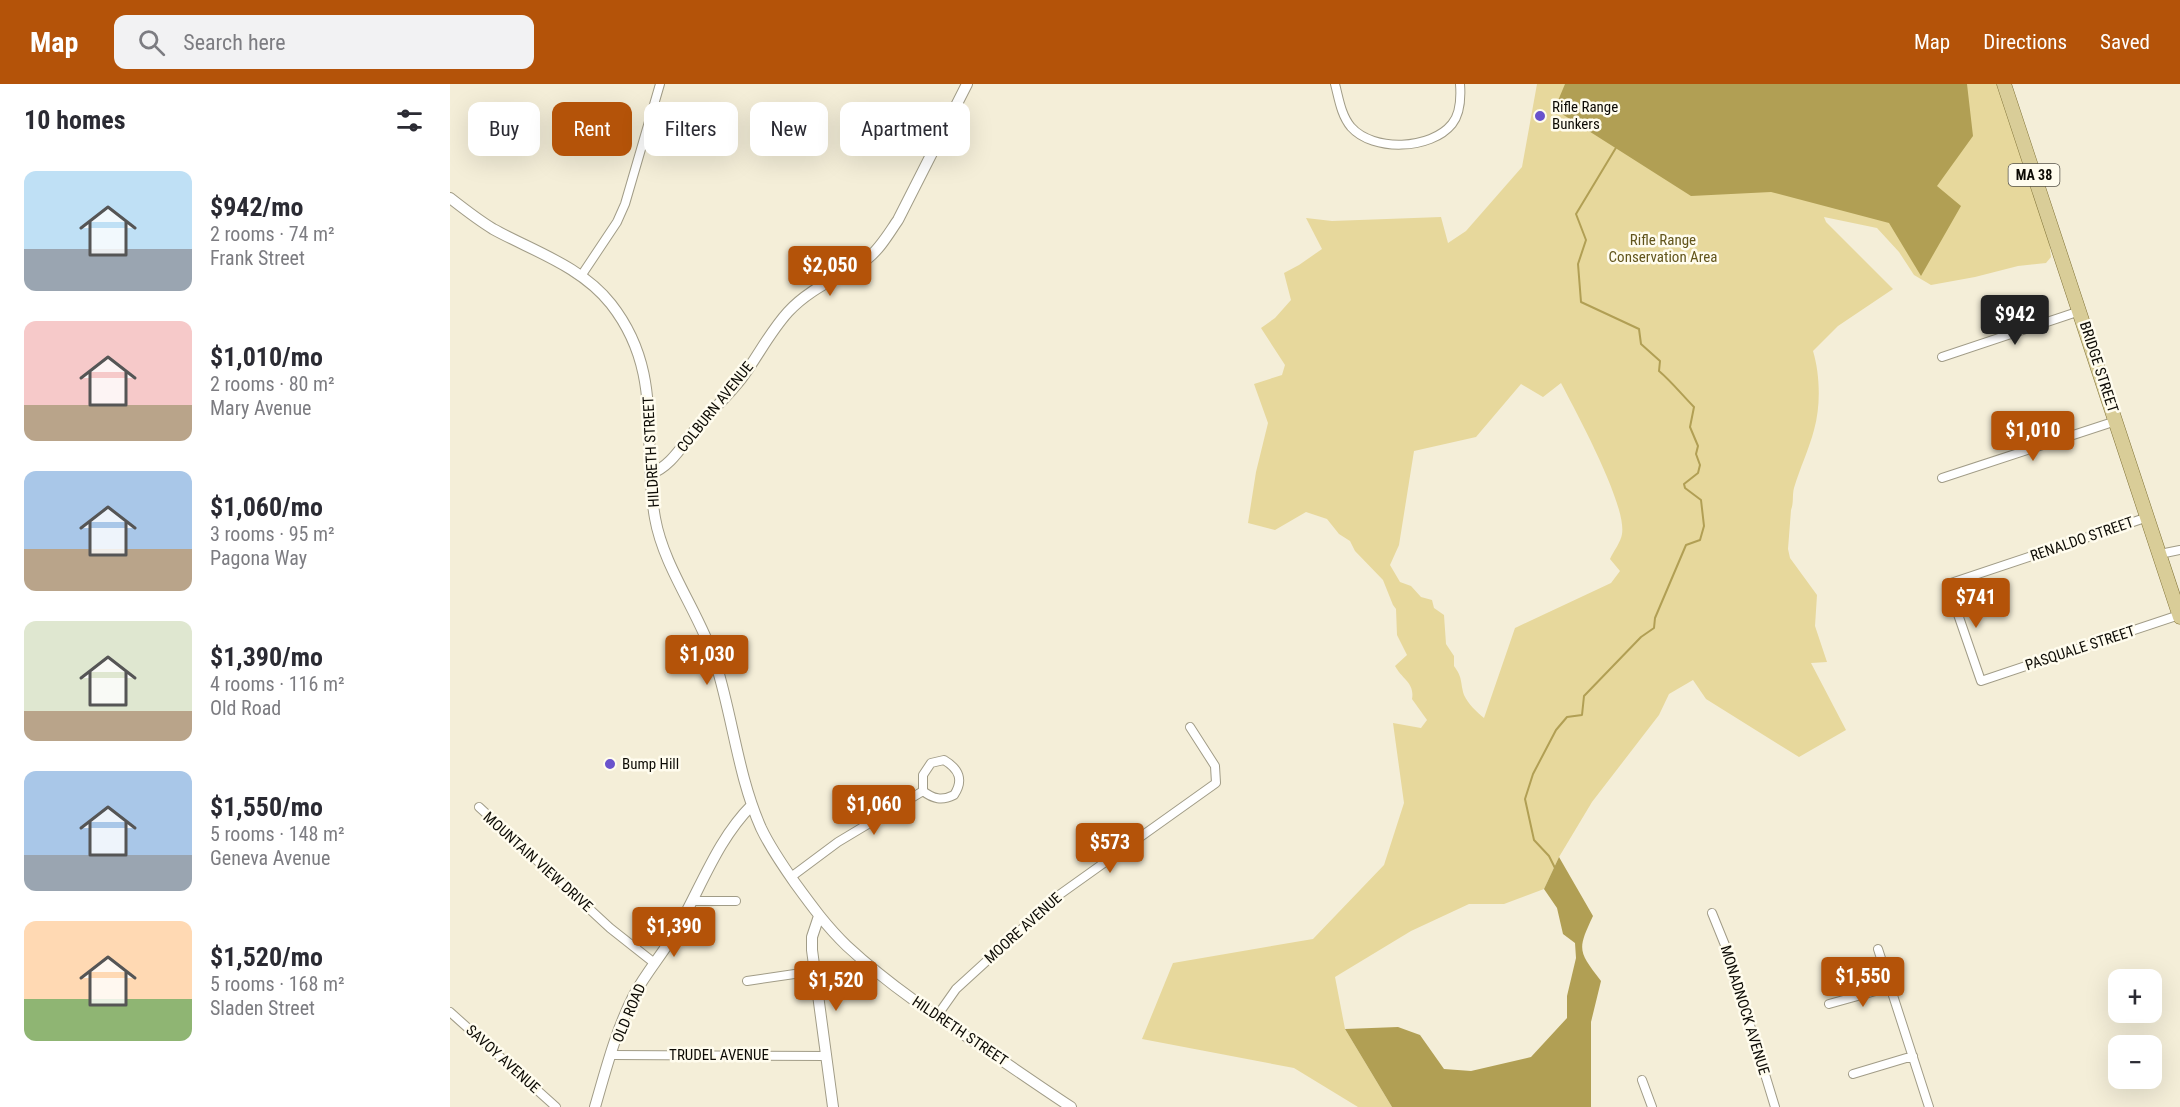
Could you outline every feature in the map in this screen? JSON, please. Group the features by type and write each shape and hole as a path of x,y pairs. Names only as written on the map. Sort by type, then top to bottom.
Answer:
{"main road":[{"name":"BRIDGE STREET","path":"2004,84 2180,616"}],"street":[{"path":"581,276 617,222 625,204 660,84"},
{"name":"COLBURN AVENUE","path":"650,474 660,470 671,461 741,379 788,312 809,292 868,258 885,239 898,220 967,84"},
{"path":"1335,84 1342,110 1352,128 1362,136 1374,141 1401,144 1430,139 1453,124 1461,99 1460,84"},
{"name":"HILDRETH STREET","path":"450,198 481,221 581,276 610,303 627,329 638,352 646,378 650,409 650,474 655,520 662,543 701,625 715,663 740,767 752,805 763,831 791,877 819,916 851,950 882,976 1071,1107"},
{"path":"1942,357 2080,311"},
{"path":"1942,478 2116,421"},
{"name":"RENALDO STREET","path":"1981,681 1948,584 2148,517"},
{"path":"2160,554 2180,550"},
{"name":"PASQUALE STREET","path":"1981,681 2180,616"},
{"name":"MOORE AVENUE","path":"937,1016 956,989 1059,895 1216,783 1215,766 1190,727"},
{"path":"944,760 957,770 960,780 954,795 939,799 929,797 922,791 923,775 932,763 944,760"},
{"path":"791,877 838,842 922,791"},
{"name":"OLD ROAD","path":"595,1107 623,1018 653,962 676,932 727,835 752,805"},
{"name":"MOUNTAIN VIEW DRIVE","path":"479,807 610,928 653,962"},
{"path":"692,901 736,901"},
{"name":"MONADNOCK AVENUE","path":"1712,913 1727,950 1775,1107"},
{"path":"819,916 812,937 812,950 833,1107"},
{"path":"1878,949 1929,1107"},
{"path":"747,981 815,971"},
{"path":"1829,1004 1890,987"},
{"name":"SAVOY AVENUE","path":"450,1012 556,1107"},
{"name":"TRUDEL AVENUE","path":"611,1055 827,1056"},
{"path":"1853,1074 1913,1056"},
{"path":"1642,1080 1652,1107"}],"green space":[{"name":"Rifle Range Conservation Area","path":"1537,84 1997,84 2049,240 2051,257 2046,263 2018,266 1931,285 1914,275 1899,252 1877,228 1824,217 1826,222 1893,289 1838,326 1813,351 1818,380 1818,411 1812,437 1794,488 1791,510 1788,549 1790,558 1817,595 1815,626 1827,662 1811,663 1846,730 1799,757 1706,699 1693,680 1669,694 1659,715 1592,802 1559,857 1544,889 1504,904 1469,904 1411,931 1335,977 1345,1029 1392,1107 1358,1107 1294,1068 1142,1039 1173,963 1313,939 1384,865 1404,803 1393,723 1421,728 1427,720 1412,699 1410,685 1395,666 1407,655 1397,635 1396,609 1383,580 1355,551 1350,541 1339,534 1327,519 1306,512 1275,530 1248,523 1256,472 1268,423 1254,384 1282,375 1285,365 1261,328 1275,318 1291,300 1284,273 1322,249 1306,218 1332,221 1441,217 1448,243 1466,231 1522,167","holes":["1561,383 1599,458 1617,502 1622,534 1610,559 1620,571 1611,583 1515,628 1484,718 1470,705 1464,695 1460,677 1454,666 1454,656 1446,644 1444,615 1434,608 1432,600 1421,597 1411,586 1400,582 1390,565 1399,545 1414,451 1476,437 1521,384 1543,397"]}],"shaded area":[{"path":"1565,84 1967,84 1973,136 1937,186 1961,206 1921,276 1889,223 1771,192 1691,196 1562,114 1557,103"},
{"path":"1559,857 1593,916 1582,944 1584,956 1601,981 1591,1022 1591,1107 1392,1107 1345,1029 1398,1027 1420,1035 1444,1069 1471,1071 1531,1057 1567,1018 1567,996 1576,958 1575,943 1563,934 1557,908 1544,889"}],"waterway":[{"path":"1555,868 1549,856 1534,840 1525,799 1533,774 1556,730 1567,717 1582,715 1584,696 1641,637 1654,628 1655,618 1686,545 1700,540 1704,526 1701,500 1685,488 1684,484 1698,473 1700,465 1696,454 1698,446 1690,427 1694,407 1659,371 1660,361 1641,344 1639,329 1581,302 1578,264 1586,240 1576,214 1617,146"}],"place":[{"name":"Rifle Range Bunkers","path":"1540,116"},
{"name":"Bump Hill","path":"610,764"}]}
